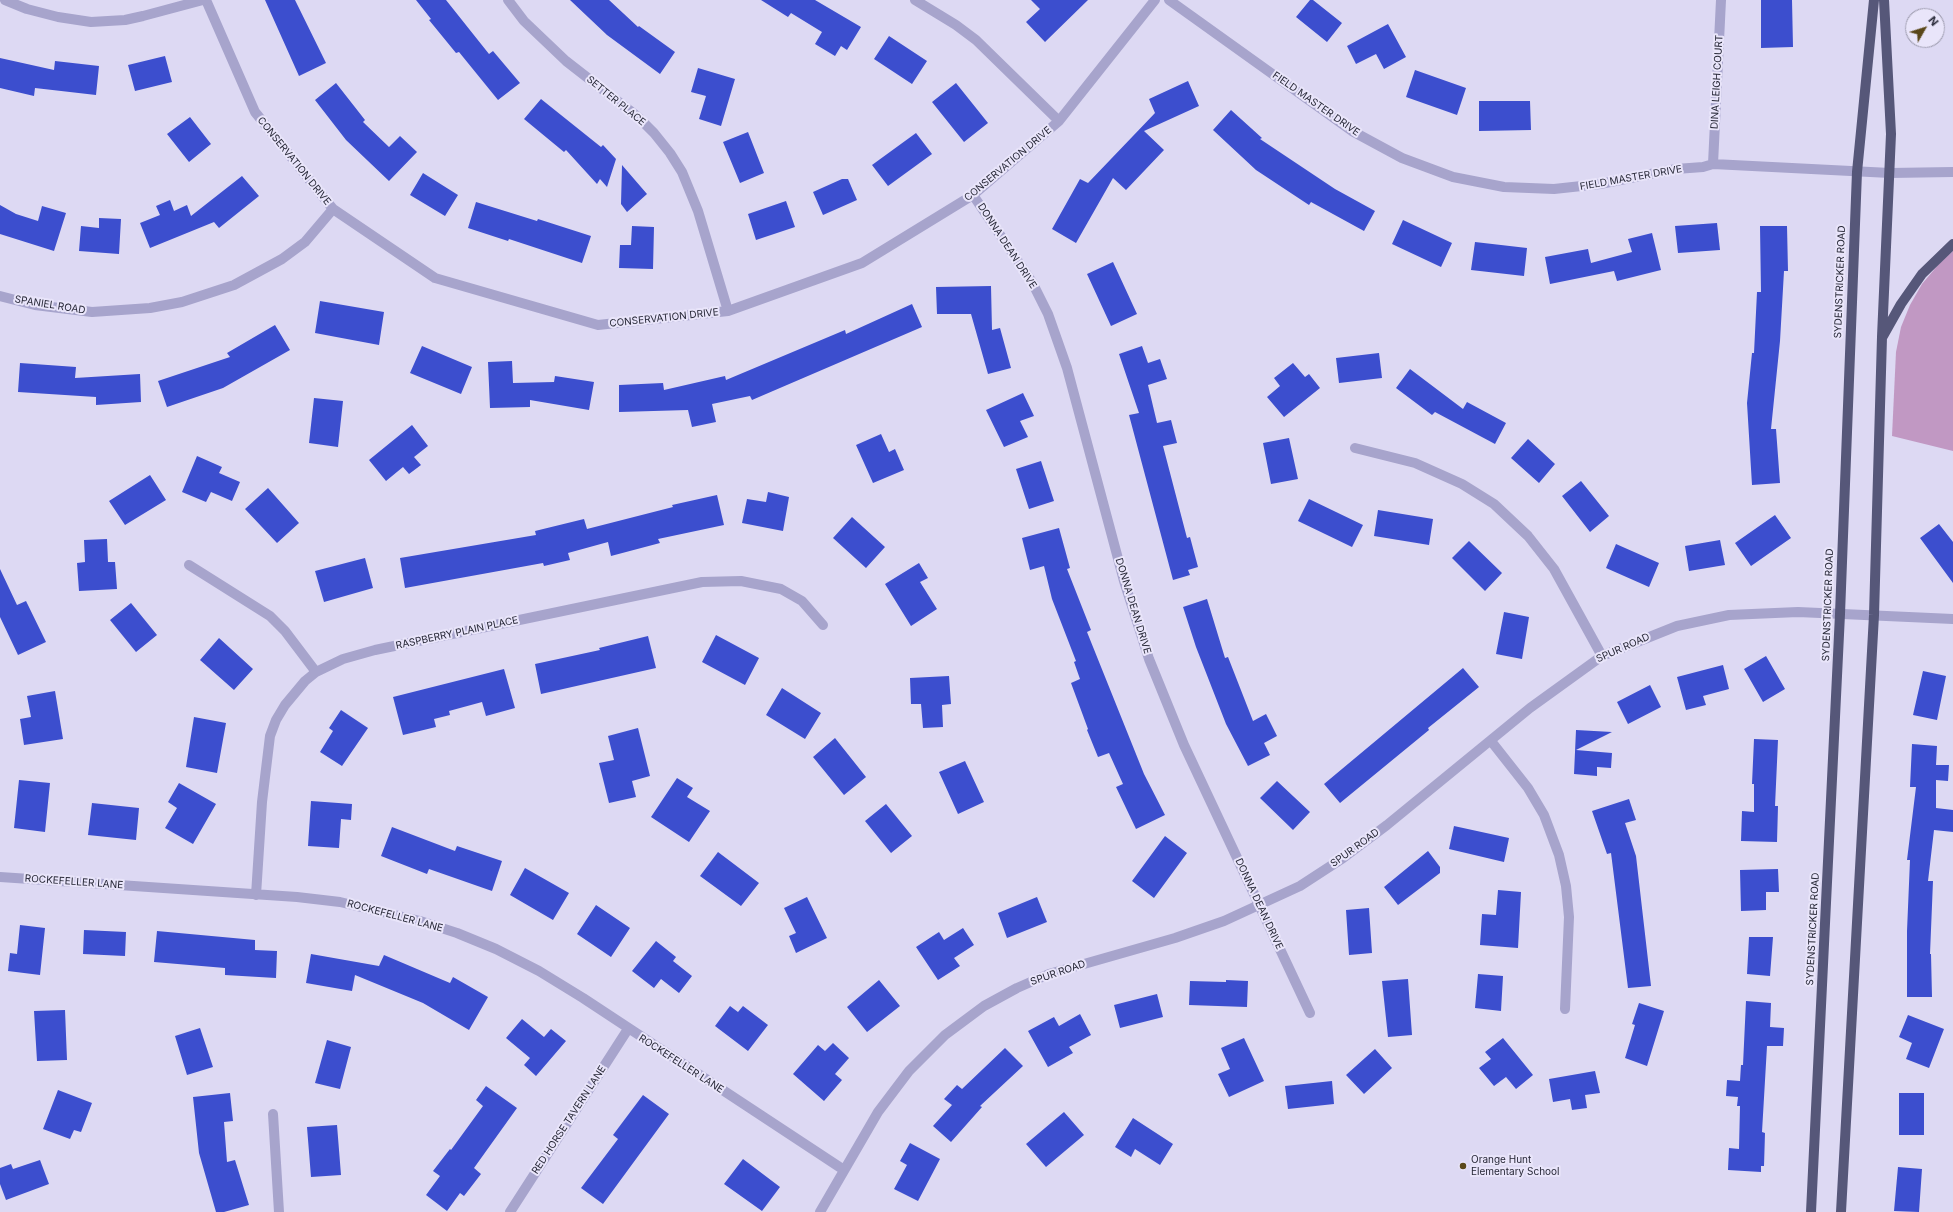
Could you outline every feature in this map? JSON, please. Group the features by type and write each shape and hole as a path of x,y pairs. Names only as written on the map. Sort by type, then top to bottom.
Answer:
{"main road":[{"name":"SYDENSTRICKER ROAD","path":"1811,1212 1840,614 1857,172 1874,0"},
{"path":"1841,1212 1874,615 1882,338 1890,173 1891,134 1884,0"},
{"path":"1882,338 1901,304 1922,274 1953,244"}],"street":[{"path":"5,0 27,9 58,18 91,22 143,16 203,0"},
{"name":"CONSERVATION DRIVE","path":"206,0 255,112 333,209 435,278 598,325 728,311 862,263 974,195 1059,121 1155,0"},
{"name":"SETTER PLACE","path":"508,0 524,21 566,62 638,117 654,133 670,153 682,172 698,211 728,311"},
{"path":"916,0 956,25 976,40 1059,121"},
{"name":"FIELD MASTER DRIVE","path":"1169,0 1352,131 1402,158 1453,177 1504,187 1554,189 1600,184 1676,169 1704,167 1713,164 1857,172 1953,172"},
{"name":"DINA LEIGH COURT","path":"1713,164 1721,0"},
{"name":"DONNA DEAN DRIVE","path":"974,195 1025,270 1048,314 1067,368 1124,581 1149,659 1184,745 1310,1013"},
{"name":"SPANIEL ROAD","path":"0,296 35,305 92,312 150,308 182,302 234,285 282,259 305,242 333,209"},
{"path":"1355,448 1415,464 1462,484 1494,504 1528,536 1554,569 1602,656"},
{"path":"189,565 270,616 285,631 316,672"},
{"name":"RASPBERRY PLAIN PLACE","path":"256,895 264,788 270,736 276,720 285,705 305,680 316,672 343,659 375,650 702,582 730,580 781,589 802,601 823,625"},
{"name":"SPUR ROAD","path":"820,1212 878,1112 909,1070 945,1035 984,1006 1017,988 1049,974 1175,938 1224,921 1300,886 1343,858 1387,825 1492,741 1530,708 1602,656 1677,626 1708,619 1760,612 1953,619"},
{"path":"1492,741 1528,788 1544,815 1559,855 1566,886 1569,917 1565,1009"},
{"name":"ROCKEFELLER LANE","path":"0,877 340,902 420,921 457,933 496,949 539,971 844,1170"},
{"name":"RED HORSE TAVERN LANE","path":"510,1212 628,1029"},
{"path":"273,1114 279,1212"}],"shaded area":[{"path":"1953,251 1953,451 1892,436 1896,352 1901,327 1910,305 1922,284 1938,265"}],"building":[{"path":"265,0 295,0 326,63 299,76"},
{"path":"416,0 446,0 489,54 493,51 520,83 498,100 459,52 456,53 429,20 431,19"},
{"path":"570,0 609,0 638,27 639,26 675,52 660,74 607,35"},
{"path":"761,0 815,0 861,27 847,50 841,46 835,56 815,44 822,32 791,13 788,17"},
{"path":"1031,0 1088,0 1045,42 1026,22 1040,9"},
{"path":"1310,0 1313,0 1342,23 1327,42 1296,17"},
{"path":"1761,0 1792,0 1793,47 1761,48"},
{"path":"1388,24 1406,57 1384,69 1376,54 1356,64 1347,46"},
{"path":"889,36 927,61 912,84 874,59"},
{"path":"165,56 172,82 135,91 128,65"},
{"path":"0,58 54,70 55,61 99,66 96,95 35,88 34,96 0,88"},
{"path":"698,68 735,79 721,126 699,119 706,96 691,92"},
{"path":"1415,70 1466,88 1457,115 1406,97"},
{"path":"1188,81 1199,106 1144,131 1164,150 1126,190 1113,178 1076,243 1052,229 1080,179 1088,183 1155,113 1149,99"},
{"path":"336,83 365,120 363,122 389,147 400,136 417,152 389,181 346,140 315,100"},
{"path":"956,83 988,123 964,142 932,102"},
{"path":"541,99 601,147 603,145 616,159 607,187 600,179 597,184 566,150 564,152 524,119"},
{"path":"1479,101 1530,101 1531,130 1479,131"},
{"path":"1231,110 1262,138 1260,139 1335,189 1375,211 1364,231 1311,202 1309,205 1256,170 1213,130"},
{"path":"190,117 211,144 189,162 167,134"},
{"path":"748,132 764,173 740,183 723,142"},
{"path":"916,133 932,154 888,186 872,165"},
{"path":"622,165 647,194 627,212 621,204"},
{"path":"423,173 458,195 445,216 410,195"},
{"path":"242,176 259,196 219,228 214,222 150,248 140,223 160,215 156,206 170,200 174,211 187,205 191,216"},
{"path":"842,179 848,179 857,200 823,215 813,192"},
{"path":"786,201 795,227 756,240 748,214"},
{"path":"476,202 537,221 538,219 591,236 582,263 509,239 508,241 468,228"},
{"path":"0,205 16,214 38,221 42,206 66,213 54,251 0,234"},
{"path":"99,218 121,219 119,254 79,251 81,226 99,228"},
{"path":"1403,220 1452,243 1441,267 1392,244"},
{"path":"1717,223 1720,250 1678,253 1675,226"},
{"path":"632,226 654,227 653,269 619,268 620,245 631,245"},
{"path":"1760,226 1787,226 1788,271 1784,271 1780,341 1771,429 1776,429 1780,483 1752,485 1747,403 1752,353 1754,353 1757,292 1761,292"},
{"path":"1652,233 1661,270 1617,281 1614,271 1550,284 1545,257 1588,249 1591,263 1632,252 1628,239"},
{"path":"1475,242 1527,248 1524,276 1471,270"},
{"path":"1113,262 1137,314 1111,326 1087,274"},
{"path":"991,286 992,330 1000,328 1011,368 988,374 971,314 937,314 936,287"},
{"path":"320,301 384,312 379,345 315,333"},
{"path":"912,304 922,327 752,400 750,396 712,404 716,422 692,427 688,410 619,412 619,385 663,383 664,390 725,376 726,380 845,330 846,334"},
{"path":"275,325 290,350 223,388 167,407 158,381 230,357 227,353"},
{"path":"422,346 472,367 461,394 410,373"},
{"path":"1142,346 1148,363 1160,359 1167,379 1148,385 1157,423 1171,420 1177,443 1163,446 1187,538 1190,537 1198,567 1188,570 1190,575 1173,580 1129,415 1139,413 1119,354"},
{"path":"1379,353 1382,378 1339,383 1336,358"},
{"path":"512,361 513,383 554,382 555,376 594,382 589,410 530,400 530,407 490,408 488,362"},
{"path":"20,363 76,367 75,378 140,374 141,402 96,405 96,397 18,392"},
{"path":"1293,363 1305,377 1309,374 1320,388 1284,417 1267,397 1280,386 1274,378"},
{"path":"1410,369 1463,409 1467,402 1506,423 1495,444 1435,412 1432,415 1396,388"},
{"path":"1023,393 1034,416 1020,421 1028,437 1004,447 986,410"},
{"path":"314,398 343,401 338,447 309,443"},
{"path":"412,425 428,446 414,457 421,465 409,474 403,467 386,481 369,460"},
{"path":"881,434 889,452 895,449 904,470 873,483 856,445"},
{"path":"1289,438 1298,479 1271,484 1263,443"},
{"path":"1528,439 1555,464 1539,483 1511,458"},
{"path":"197,456 222,467 219,473 240,482 232,501 211,492 206,502 182,492"},
{"path":"1041,461 1054,501 1029,509 1016,469"},
{"path":"150,475 166,500 125,525 109,501"},
{"path":"1581,481 1609,516 1590,532 1562,496"},
{"path":"268,488 299,523 277,543 245,509"},
{"path":"768,492 789,497 783,531 742,523 747,499 766,502"},
{"path":"717,495 724,525 658,539 660,543 611,556 608,542 568,553 570,560 544,566 543,563 405,588 400,558 536,535 535,531 584,519 587,529 673,507 672,505"},
{"path":"1309,499 1363,525 1352,547 1298,521"},
{"path":"1378,510 1433,519 1429,545 1374,536"},
{"path":"1775,515 1791,538 1751,566 1735,543"},
{"path":"852,517 885,547 866,568 833,538"},
{"path":"1939,524 1953,542 1953,583 1920,538"},
{"path":"1059,528 1070,568 1067,569 1091,630 1087,632 1144,774 1165,815 1136,829 1116,787 1123,784 1109,753 1098,757 1087,730 1088,729 1071,683 1080,679 1074,662 1076,661 1052,599 1044,566 1030,570 1022,538"},
{"path":"107,539 108,562 115,562 117,589 79,591 77,563 85,562 84,540"},
{"path":"1720,540 1725,565 1689,571 1685,546"},
{"path":"1469,541 1502,573 1485,591 1452,558"},
{"path":"1616,544 1659,563 1649,587 1606,568"},
{"path":"365,558 373,588 324,602 315,571"},
{"path":"919,563 928,578 920,582 937,609 911,626 885,584"},
{"path":"0,569 17,605 26,601 46,642 18,655 0,617"},
{"path":"1207,599 1225,658 1228,657 1253,721 1266,714 1277,736 1264,743 1270,755 1248,766 1226,724 1196,647 1183,607"},
{"path":"131,603 157,635 136,652 110,620"},
{"path":"1504,612 1529,617 1522,659 1496,654"},
{"path":"716,635 759,658 745,685 702,662"},
{"path":"648,636 656,668 541,694 535,664 600,650 599,648"},
{"path":"219,638 253,669 234,690 200,660"},
{"path":"1766,656 1785,689 1763,702 1744,669"},
{"path":"1723,665 1729,689 1703,696 1706,705 1686,710 1677,677"},
{"path":"1463,668 1479,687 1340,803 1324,784"},
{"path":"504,669 515,708 486,716 482,702 449,711 450,715 434,719 436,727 403,735 393,697"},
{"path":"1923,671 1946,676 1937,720 1913,715"},
{"path":"949,676 951,704 942,705 943,727 923,728 921,704 911,704 910,678"},
{"path":"1650,685 1661,707 1628,724 1617,702"},
{"path":"782,688 821,713 805,739 766,715"},
{"path":"55,691 63,739 24,745 20,719 31,717 27,696"},
{"path":"341,710 368,728 342,766 320,752 333,731 329,728"},
{"path":"194,717 226,723 217,773 186,767"},
{"path":"638,728 650,776 632,781 636,797 609,803 599,763 614,760 608,736"},
{"path":"1576,730 1612,732 1576,750 1612,753 1611,768 1597,767 1597,776 1574,774"},
{"path":"835,738 866,777 844,795 813,757"},
{"path":"1754,739 1778,740 1775,806 1778,806 1777,842 1741,841 1742,811 1754,812 1754,784 1752,784"},
{"path":"1912,744 1937,746 1936,765 1949,765 1948,781 1936,780 1936,808 1953,810 1953,832 1934,830 1928,881 1933,881 1930,954 1932,997 1907,997 1907,931 1910,860 1907,860 1916,787 1910,787"},
{"path":"965,761 984,802 958,814 939,772"},
{"path":"677,778 693,788 687,797 710,811 689,842 651,817"},
{"path":"19,780 50,783 45,832 14,828"},
{"path":"1277,781 1310,812 1293,830 1260,798"},
{"path":"179,783 216,804 193,844 165,828 177,808 168,802"},
{"path":"1629,799 1636,820 1625,823 1636,856 1651,986 1628,988 1611,853 1607,854 1592,811"},
{"path":"311,801 352,804 351,820 341,819 339,848 308,846"},
{"path":"92,803 139,808 136,840 88,835"},
{"path":"886,804 912,836 891,853 865,821"},
{"path":"1454,826 1509,838 1504,862 1449,849"},
{"path":"392,827 455,851 457,846 502,861 492,891 429,869 427,874 381,856"},
{"path":"1165,836 1187,853 1154,898 1132,881"},
{"path":"1428,851 1440,867 1440,873 1398,905 1384,887"},
{"path":"718,852 759,883 741,906 700,876"},
{"path":"525,868 569,893 553,920 510,895"},
{"path":"1778,869 1779,892 1766,892 1766,910 1741,911 1740,870"},
{"path":"1498,890 1521,892 1518,948 1480,945 1482,914 1496,915"},
{"path":"807,897 827,938 796,953 789,936 796,933 784,908"},
{"path":"1037,897 1047,922 1007,938 998,913"},
{"path":"596,905 630,928 611,957 577,934"},
{"path":"1369,908 1372,953 1349,955 1346,910"},
{"path":"20,925 45,928 40,975 8,971 10,953 17,954"},
{"path":"963,928 974,945 954,958 960,966 938,980 916,947 939,932 944,940"},
{"path":"84,930 126,932 125,956 83,954"},
{"path":"157,931 255,940 255,950 277,951 276,978 225,975 225,968 154,962"},
{"path":"1749,937 1773,937 1770,976 1747,974"},
{"path":"656,941 676,957 673,961 692,976 679,993 661,979 654,988 632,971"},
{"path":"311,954 379,966 384,955 450,983 453,977 488,997 469,1030 423,1003 355,975 352,991 306,983"},
{"path":"1478,974 1503,976 1501,1011 1475,1008"},
{"path":"1408,979 1412,1035 1388,1037 1382,981"},
{"path":"879,980 900,1006 867,1032 847,1007"},
{"path":"1226,980 1248,981 1247,1007 1189,1005 1190,981 1226,982"},
{"path":"1157,994 1163,1017 1120,1028 1114,1005"},
{"path":"1746,1001 1771,1003 1770,1027 1784,1028 1783,1046 1767,1046 1762,1132 1765,1133 1764,1166 1761,1166 1761,1172 1728,1170 1729,1148 1739,1149 1740,1106 1737,1106 1738,1097 1726,1096 1727,1080 1740,1081 1741,1065 1743,1065"},
{"path":"1639,1003 1664,1011 1647,1066 1625,1058 1635,1025 1632,1024"},
{"path":"730,1006 738,1012 743,1006 768,1025 748,1051 715,1026"},
{"path":"65,1010 67,1060 37,1061 34,1011"},
{"path":"1080,1014 1091,1035 1069,1047 1073,1053 1048,1067 1028,1031 1054,1017 1059,1026"},
{"path":"1908,1015 1944,1029 1929,1068 1906,1059 1912,1043 1899,1037"},
{"path":"522,1019 544,1037 551,1029 566,1041 536,1076 524,1065 530,1058 506,1038"},
{"path":"200,1028 213,1067 187,1075 175,1036"},
{"path":"1244,1038 1264,1081 1229,1097 1218,1074 1230,1069 1221,1048"},
{"path":"1503,1038 1533,1075 1516,1089 1506,1077 1494,1086 1479,1068 1491,1059 1485,1052"},
{"path":"327,1040 351,1047 340,1089 315,1083"},
{"path":"833,1043 849,1058 835,1074 842,1080 824,1101 793,1074 818,1045 825,1051"},
{"path":"1005,1048 1023,1066 980,1106 982,1107 951,1142 933,1126 952,1105 944,1099 957,1085 962,1089"},
{"path":"1375,1049 1392,1068 1364,1094 1346,1075"},
{"path":"1595,1071 1600,1093 1585,1095 1587,1108 1572,1110 1570,1099 1553,1102 1549,1079"},
{"path":"1332,1081 1334,1104 1288,1109 1285,1086"},
{"path":"486,1086 517,1108 474,1168 481,1174 464,1196 460,1193 447,1211 426,1195 440,1176 433,1171 450,1149 451,1150 483,1106 476,1100"},
{"path":"58,1090 92,1103 81,1132 74,1130 70,1139 43,1129"},
{"path":"230,1093 233,1121 224,1122 227,1162 235,1160 249,1205 224,1212 216,1212 199,1153 193,1097"},
{"path":"1899,1093 1924,1093 1924,1135 1899,1135"},
{"path":"643,1095 669,1114 603,1204 581,1188 618,1139 613,1135"},
{"path":"1064,1112 1084,1135 1046,1167 1026,1144"},
{"path":"1133,1118 1173,1144 1160,1165 1135,1149 1131,1157 1115,1147"},
{"path":"337,1125 341,1175 311,1177 307,1127"},
{"path":"910,1143 940,1159 918,1201 894,1189 907,1165 900,1161"},
{"path":"743,1159 780,1187 762,1211 724,1184"},
{"path":"40,1160 49,1184 6,1200 0,1184 0,1168 11,1164 13,1169"},
{"path":"1898,1167 1922,1169 1919,1212 1894,1211"}],"place":[{"name":"Orange Hunt Elementary School","path":"1463,1166"}]}
